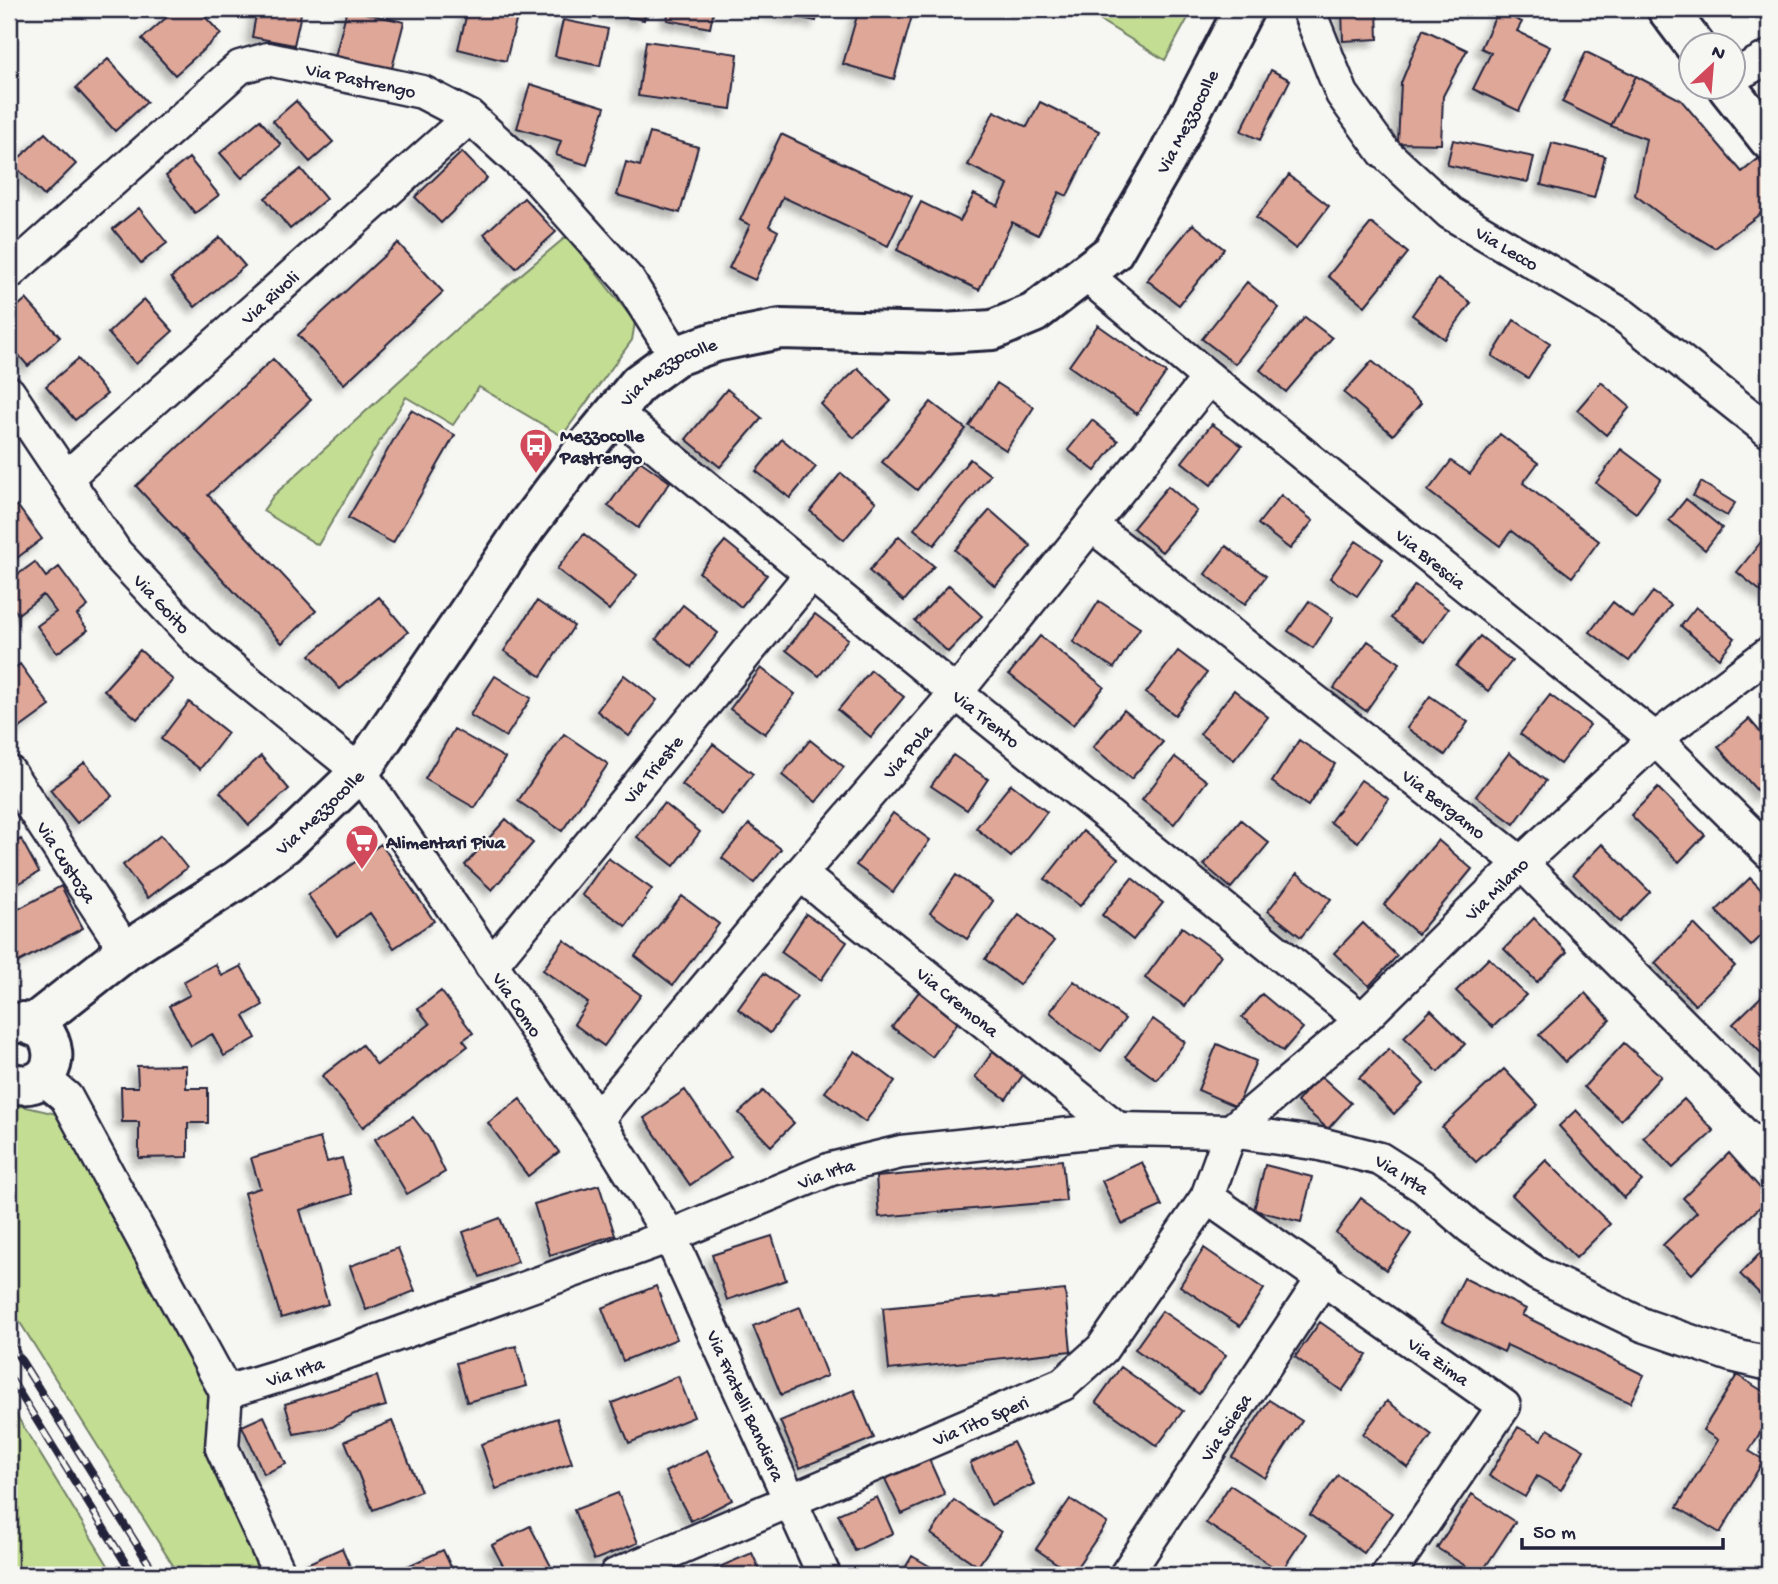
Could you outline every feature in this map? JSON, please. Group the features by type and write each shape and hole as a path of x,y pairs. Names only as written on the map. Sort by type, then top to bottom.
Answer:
{"street":[{"name":"Via Mezzocolle","path":"21,1025 127,951 237,880 285,844 360,772 526,527 615,410 639,383 676,356 715,342 780,329 942,332 993,330 1034,313 1113,252 1167,158 1244,9"},
{"name":"Via Lecco","path":"1308,9 1342,94 1384,152 1450,213 1624,316 1769,431"},
{"path":"1667,9 1684,32"},
{"path":"1746,69 1769,57"},
{"name":"Via Pastrengo","path":"9,274 240,66 268,60 422,92 470,117 536,177 628,280 676,356"},
{"path":"1739,102 1769,140"},
{"name":"Via Rivoli","path":"67,477 470,117"},
{"name":"Via Brescia","path":"1085,274 1209,378 1655,739 1769,852"},
{"name":"Via Pola","path":"597,1119 800,874 956,694 1209,378"},
{"name":"Via Goito","path":"9,393 116,553 200,643 360,772"},
{"name":"Via Trento","path":"615,410 956,694 1362,1020"},
{"name":"Via Bergamo","path":"1091,525 1521,863 1769,1111"},
{"name":"Via Trieste","path":"491,965 812,573"},
{"name":"Via Milano","path":"1231,1131 1362,1020 1521,863 1655,739 1769,653"},
{"name":"Via Custoza","path":"9,772 127,951"},
{"name":"Via Como","path":"360,772 597,1119 670,1236"},
{"name":"Via Cremona","path":"800,874 1118,1129"},
{"name":"Via Mezzocolle","path":"21,1025 43,1030 53,1049 50,1069 26,1080"},
{"path":"26,1080 66,1097 226,1392 222,1448 280,1575"},
{"name":"Via Irta","path":"226,1392 295,1371 670,1236 831,1169 901,1152 1118,1129 1231,1131 1320,1144 1380,1159 1424,1187 1470,1227 1537,1274 1643,1325 1731,1355 1769,1364"},
{"name":"Via Tito Speri","path":"616,1575 1063,1384 1102,1349 1207,1197 1231,1131"},
{"name":"Via Zima","path":"1207,1197 1504,1406 1388,1575"},
{"name":"Via Fratelli Bandiera","path":"670,1236 824,1575"},
{"name":"Via Sciesa","path":"1126,1575 1324,1277"}],"green space":[{"path":"1056,9 1193,9 1165,60 1096,18"},
{"path":"567,236 635,322 632,340 562,436 479,387 453,425 406,397 318,545 263,511 273,496 465,321"},
{"path":"9,1103 61,1115 211,1397 267,1575 179,1575 9,1305"},
{"path":"9,1403 114,1575 9,1575"}],"building":[{"path":"176,9 198,9 221,34 175,75 142,39"},
{"path":"257,9 302,9 294,45 252,37"},
{"path":"347,9 404,22 391,72 335,57"},
{"path":"468,9 519,9 506,61 458,49"},
{"path":"592,9 646,9 644,20"},
{"path":"669,9 714,9 710,28 667,20"},
{"path":"757,9 819,9 816,21"},
{"path":"859,9 914,9 894,79 843,64"},
{"path":"1324,9 1377,9 1378,39 1343,41 1342,10"},
{"path":"1498,11 1522,22 1517,31 1550,47 1519,111 1473,89 1491,53 1481,48"},
{"path":"563,20 608,29 600,66 555,56"},
{"path":"1423,29 1467,50 1443,96 1441,144 1398,143 1401,83"},
{"path":"646,41 738,54 731,109 638,96"},
{"path":"1586,52 1636,76 1611,126 1562,102"},
{"path":"108,59 147,102 115,131 76,88"},
{"path":"1271,70 1290,80 1260,140 1241,131"},
{"path":"1636,76 1676,97 1676,102 1683,102 1742,172 1758,159 1769,173 1769,207 1715,248 1668,220 1635,195 1646,139 1611,126"},
{"path":"530,84 605,107 587,165 556,155 561,141 517,128"},
{"path":"296,101 333,142 310,162 273,121"},
{"path":"1040,102 1099,131 1067,196 1059,192 1038,235 1012,222 979,290 897,250 921,202 960,221 974,194 998,206 1008,185 968,165 994,111 1027,127"},
{"path":"260,120 281,145 242,178 220,153"},
{"path":"45,133 76,164 44,196 13,164"},
{"path":"650,133 698,147 680,213 617,195 626,162 640,166"},
{"path":"781,134 912,196 888,246 783,197 769,226 778,231 755,280 729,268 750,225 740,220"},
{"path":"1453,140 1534,157 1528,182 1447,165"},
{"path":"1552,143 1605,156 1594,198 1541,185"},
{"path":"462,152 487,178 441,223 415,197"},
{"path":"189,158 219,195 195,213 166,176"},
{"path":"301,169 326,199 290,229 265,198"},
{"path":"1289,175 1329,206 1296,249 1256,218"},
{"path":"524,198 556,232 516,268 484,234"},
{"path":"139,208 167,243 141,263 113,229"},
{"path":"1371,223 1408,253 1365,306 1328,276"},
{"path":"1193,224 1224,249 1179,305 1147,280"},
{"path":"220,237 245,266 195,307 171,278"},
{"path":"398,243 443,292 344,384 298,335"},
{"path":"1438,279 1471,303 1445,339 1412,315"},
{"path":"1247,282 1279,308 1235,364 1202,339"},
{"path":"26,299 60,337 28,366 9,344 9,314"},
{"path":"144,299 173,331 136,364 108,333"},
{"path":"1305,317 1332,338 1286,392 1260,370"},
{"path":"1514,320 1550,343 1528,378 1492,356"},
{"path":"1098,325 1166,373 1137,414 1069,366"},
{"path":"78,359 107,394 75,420 46,386"},
{"path":"273,359 311,400 208,495 316,611 282,643 136,486"},
{"path":"1372,361 1421,403 1393,435 1344,393"},
{"path":"858,368 891,401 854,438 821,404"},
{"path":"1601,382 1630,407 1606,435 1577,410"},
{"path":"997,383 1034,407 1006,450 969,426"},
{"path":"727,389 762,418 720,467 686,439"},
{"path":"931,402 966,429 917,490 882,462"},
{"path":"411,410 455,435 393,543 348,518"},
{"path":"1092,420 1118,441 1095,471 1068,450"},
{"path":"1212,424 1242,446 1211,485 1182,462"},
{"path":"1500,434 1538,463 1523,483 1599,541 1572,577 1511,531 1500,546 1428,491 1451,461 1470,474"},
{"path":"782,439 816,467 790,498 756,471"},
{"path":"1621,449 1661,479 1636,513 1596,483"},
{"path":"970,459 990,475 934,545 914,529"},
{"path":"640,461 670,482 638,528 608,506"},
{"path":"841,473 876,502 844,540 810,511"},
{"path":"1701,482 1735,503 1727,516 1693,496"},
{"path":"1168,486 1197,511 1162,552 1133,528"},
{"path":"1281,495 1313,521 1290,549 1258,524"},
{"path":"1686,499 1722,528 1705,550 1669,520"},
{"path":"17,505 42,539 9,564 9,511"},
{"path":"990,510 1031,546 995,586 955,550"},
{"path":"1769,532 1769,598 1737,572"},
{"path":"584,534 637,575 609,610 557,569"},
{"path":"899,536 934,566 904,601 869,571"},
{"path":"725,541 767,575 741,607 699,572"},
{"path":"1356,541 1383,559 1357,596 1330,578"},
{"path":"1226,546 1266,576 1245,604 1205,574"},
{"path":"35,562 46,577 59,567 88,606 77,615 88,630 57,653 37,626 56,612 43,595 18,614 9,602 9,581"},
{"path":"949,585 982,616 948,652 915,621"},
{"path":"1415,585 1448,609 1424,642 1391,618"},
{"path":"1653,592 1671,605 1629,661 1590,632 1613,602 1633,618"},
{"path":"379,597 408,632 340,689 310,655"},
{"path":"537,601 574,626 541,676 504,651"},
{"path":"1099,601 1140,628 1114,668 1073,642"},
{"path":"1309,601 1333,618 1313,648 1288,631"},
{"path":"683,605 718,633 691,667 656,639"},
{"path":"1696,607 1735,638 1719,658 1681,626"},
{"path":"815,614 848,639 819,676 786,650"},
{"path":"1040,636 1104,687 1073,725 1009,674"},
{"path":"1480,636 1512,661 1488,691 1456,666"},
{"path":"1368,641 1400,663 1366,711 1334,688"},
{"path":"140,650 173,680 137,719 104,690"},
{"path":"1178,651 1207,673 1175,715 1146,693"},
{"path":"20,664 50,706 10,735 9,672"},
{"path":"761,668 795,694 765,734 730,709"},
{"path":"871,670 904,697 871,737 838,710"},
{"path":"624,675 657,700 629,736 597,711"},
{"path":"495,676 531,698 506,737 470,715"},
{"path":"1234,690 1268,717 1234,760 1200,734"},
{"path":"1550,695 1590,725 1560,764 1520,734"},
{"path":"1430,696 1468,722 1445,755 1407,728"},
{"path":"189,702 228,733 200,769 161,739"},
{"path":"1124,710 1163,742 1131,779 1093,747"},
{"path":"1749,719 1769,742 1769,788 1761,795 1718,747"},
{"path":"454,729 505,758 475,808 425,779"},
{"path":"564,734 608,764 562,831 518,801"},
{"path":"810,740 844,767 816,802 782,775"},
{"path":"1299,740 1335,764 1308,806 1272,782"},
{"path":"713,744 753,774 722,815 682,785"},
{"path":"1509,753 1546,781 1514,824 1476,796"},
{"path":"953,755 988,779 967,810 931,786"},
{"path":"261,756 289,789 249,825 220,792"},
{"path":"1175,757 1207,781 1174,824 1142,800"},
{"path":"85,762 112,796 77,823 50,790"},
{"path":"1361,780 1389,799 1358,842 1330,822"},
{"path":"1011,784 1047,812 1011,857 976,828"},
{"path":"1658,788 1705,835 1679,862 1631,815"},
{"path":"664,803 700,832 674,866 637,837"},
{"path":"893,813 930,840 893,892 856,865"},
{"path":"506,819 533,843 492,890 465,865"},
{"path":"1241,820 1269,843 1231,888 1204,865"},
{"path":"749,824 781,849 754,883 722,858"},
{"path":"1083,831 1118,859 1080,906 1045,879"},
{"path":"161,835 187,868 148,898 123,865"},
{"path":"21,839 39,872 9,889 9,846"},
{"path":"1438,840 1472,869 1418,934 1384,905"},
{"path":"381,844 434,921 394,948 370,913 337,936 308,895"},
{"path":"1602,844 1650,892 1620,922 1573,874"},
{"path":"608,858 652,889 626,926 582,895"},
{"path":"1297,873 1331,899 1301,937 1268,911"},
{"path":"956,875 993,901 967,939 930,913"},
{"path":"1132,878 1163,903 1133,940 1102,915"},
{"path":"1750,878 1769,898 1769,928 1751,946 1716,911"},
{"path":"61,886 83,928 11,966 9,914"},
{"path":"682,896 719,924 673,985 635,956"},
{"path":"806,914 847,942 821,980 781,952"},
{"path":"1019,915 1054,941 1019,985 985,959"},
{"path":"1534,918 1567,952 1537,982 1504,949"},
{"path":"1363,923 1397,956 1369,986 1334,953"},
{"path":"1694,924 1735,966 1695,1005 1655,963"},
{"path":"1182,927 1221,955 1185,1006 1145,978"},
{"path":"564,940 641,995 604,1046 574,1024 588,1003 543,970"},
{"path":"1489,958 1526,995 1493,1027 1456,991"},
{"path":"215,964 222,976 241,966 263,1005 244,1016 256,1038 224,1056 212,1034 191,1046 169,1006 190,995 183,982"},
{"path":"764,973 797,997 770,1033 738,1009"},
{"path":"1074,981 1125,1019 1101,1051 1075,1035 1050,1012"},
{"path":"925,984 964,1014 932,1057 892,1027"},
{"path":"441,991 473,1033 463,1040 468,1046 363,1127 322,1076 362,1045 377,1065 430,1024 418,1009"},
{"path":"1766,992 1769,995 1768,1060 1733,1024"},
{"path":"1585,993 1610,1020 1565,1062 1539,1035"},
{"path":"1262,994 1303,1028 1283,1051 1242,1017"},
{"path":"1431,1010 1465,1044 1438,1072 1404,1037"},
{"path":"1153,1019 1185,1042 1157,1080 1125,1057"},
{"path":"999,1043 1030,1065 1006,1099 975,1077"},
{"path":"1624,1043 1661,1076 1621,1120 1584,1087"},
{"path":"1217,1044 1256,1061 1237,1107 1198,1090"},
{"path":"1389,1049 1424,1084 1394,1114 1359,1078"},
{"path":"855,1051 895,1081 865,1122 825,1092"},
{"path":"186,1065 186,1088 208,1088 208,1123 188,1123 188,1157 139,1158 139,1122 122,1122 121,1087 138,1087 137,1066"},
{"path":"1504,1069 1538,1105 1476,1162 1442,1127"},
{"path":"1320,1075 1351,1103 1328,1129 1297,1102"},
{"path":"685,1090 731,1157 690,1185 644,1118"},
{"path":"763,1091 794,1123 771,1146 739,1113"},
{"path":"520,1099 559,1152 528,1176 488,1123"},
{"path":"1684,1099 1714,1131 1673,1168 1643,1137"},
{"path":"1576,1110 1642,1181 1624,1198 1559,1126"},
{"path":"413,1117 429,1138 445,1172 407,1194 375,1139"},
{"path":"320,1138 327,1162 342,1158 352,1194 300,1210 328,1304 281,1318 244,1193 260,1188 251,1158"},
{"path":"1729,1153 1769,1198 1692,1274 1663,1245 1697,1212 1683,1198"},
{"path":"1062,1160 1066,1201 879,1217 876,1177"},
{"path":"1546,1160 1610,1224 1576,1258 1512,1195"},
{"path":"1142,1162 1162,1206 1122,1224 1102,1181"},
{"path":"1265,1165 1312,1177 1301,1222 1254,1210"},
{"path":"599,1185 615,1235 550,1255 534,1204"},
{"path":"1361,1198 1411,1234 1386,1270 1336,1233"},
{"path":"500,1218 518,1262 480,1277 463,1232"},
{"path":"772,1236 786,1280 727,1300 712,1255"},
{"path":"1769,1244 1769,1303 1740,1274"},
{"path":"398,1248 415,1291 366,1310 350,1266"},
{"path":"1204,1248 1264,1289 1240,1326 1180,1286"},
{"path":"1464,1278 1526,1309 1522,1315 1644,1375 1630,1403 1507,1345 1504,1352 1442,1322"},
{"path":"656,1286 677,1339 623,1361 602,1308"},
{"path":"1065,1290 1071,1351 889,1370 883,1308"},
{"path":"800,1307 827,1376 781,1395 753,1326"},
{"path":"1162,1311 1226,1355 1199,1394 1135,1349"},
{"path":"1320,1322 1367,1355 1342,1391 1295,1357"},
{"path":"516,1346 527,1386 467,1402 456,1363"},
{"path":"1121,1367 1183,1411 1157,1446 1096,1402"},
{"path":"1737,1375 1769,1395 1769,1418 1749,1451 1764,1460 1720,1533 1677,1507 1718,1440 1703,1430"},
{"path":"377,1376 386,1406 354,1414 332,1427 294,1434 285,1404"},
{"path":"678,1376 694,1417 629,1443 612,1403"},
{"path":"854,1390 874,1438 800,1468 780,1421"},
{"path":"1269,1400 1302,1421 1265,1478 1232,1457"},
{"path":"1387,1401 1432,1435 1408,1468 1363,1434"},
{"path":"264,1416 286,1464 264,1474 242,1426"},
{"path":"557,1418 572,1463 496,1489 481,1444"},
{"path":"392,1421 421,1491 373,1510 345,1441"},
{"path":"1518,1427 1541,1440 1548,1429 1584,1450 1561,1490 1537,1476 1525,1497 1489,1476"},
{"path":"1013,1442 1034,1484 991,1505 970,1463"},
{"path":"707,1450 732,1500 691,1521 665,1472"},
{"path":"927,1455 945,1495 902,1514 883,1475"},
{"path":"1338,1475 1392,1513 1364,1553 1310,1515"},
{"path":"1230,1485 1306,1534 1281,1572 1206,1523"},
{"path":"618,1493 638,1543 594,1560 574,1510"},
{"path":"1472,1494 1515,1522 1480,1575 1437,1548"},
{"path":"877,1497 893,1533 855,1551 838,1514"},
{"path":"1070,1499 1107,1523 1072,1574 1036,1549"},
{"path":"954,1500 1001,1532 978,1566 931,1534"},
{"path":"530,1526 554,1572 546,1575 508,1575 492,1545"},
{"path":"342,1548 354,1575 304,1575 300,1567"},
{"path":"443,1550 455,1575 403,1575 401,1569"},
{"path":"752,1553 762,1575 712,1575 710,1571"},
{"path":"912,1556 945,1575 901,1575"}],"railway":[{"path":"9,1341 156,1575"},
{"path":"9,1376 133,1575"}],"place":[{"name":"Mezzocolle Pastrengo","path":"536,475"},
{"name":"Alimentari Piva","path":"362,871"}]}
